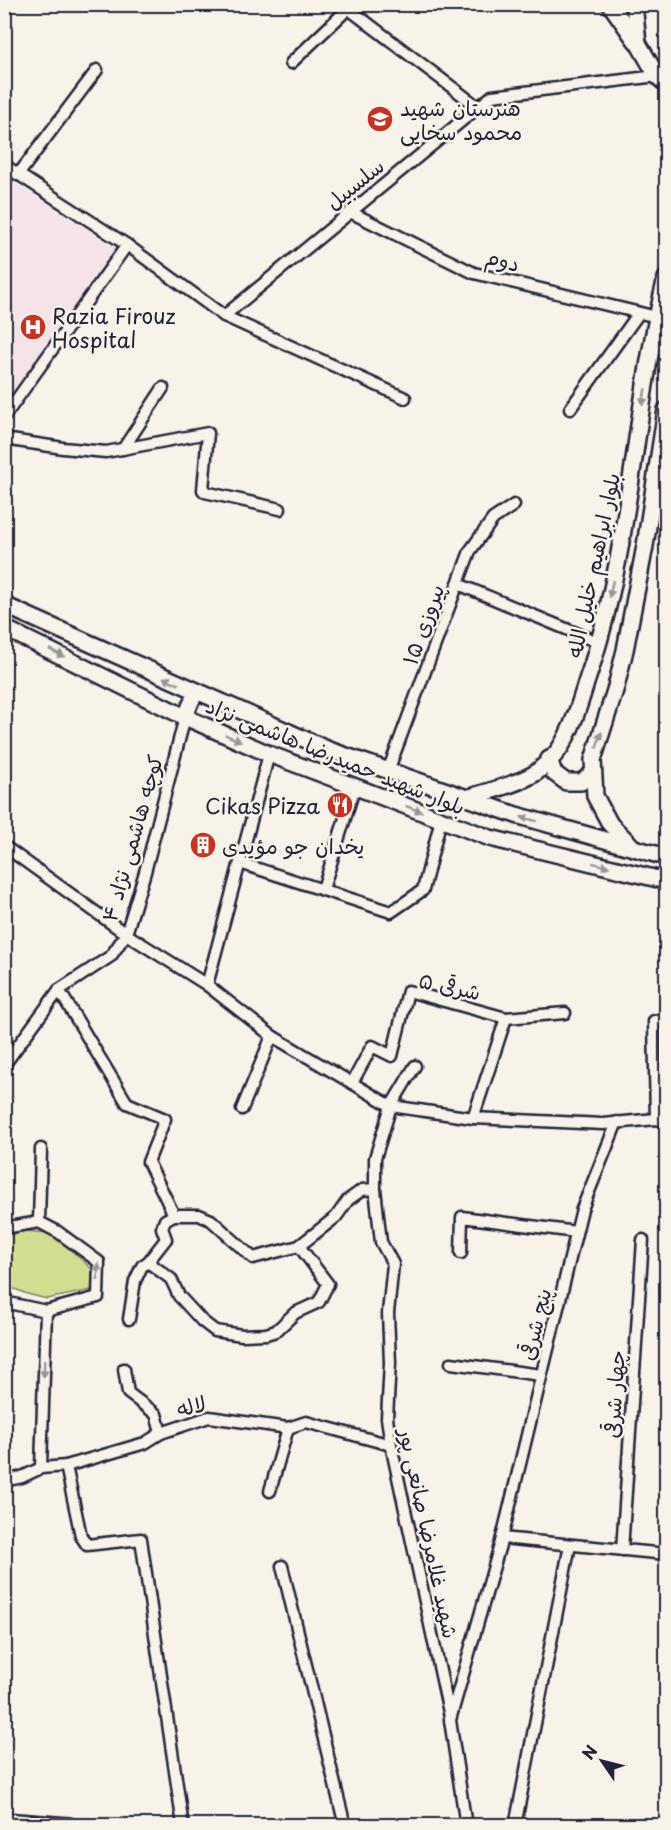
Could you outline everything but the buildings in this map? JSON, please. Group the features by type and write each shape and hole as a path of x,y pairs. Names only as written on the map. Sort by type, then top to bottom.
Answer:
{"main road":[{"path":"610,4 662,80"},
{"path":"634,4 638,43"},
{"name":"بلوار ابراهیم خلیل الله","path":"466,798 536,773 560,748 578,707 600,643 623,534 657,317 666,278"},
{"name":"بلوار ابراهیم خلیل الله","path":"633,847 610,824 595,796 593,760 625,650 661,471 666,410"},
{"name":"بلوار شهید حمیدرضا هاشمی نژاد","path":"4,605 329,750 516,815 666,857"},
{"name":"بلوار شهید حمیدرضا هاشمی نژاد","path":"4,628 185,717 269,754 490,838 666,881"},
{"path":"549,759 554,773 566,782 581,782 593,773"},
{"path":"4,1821 69,1826"}],"street":[{"path":"291,63 352,6 478,106"},
{"path":"18,175 97,70"},
{"name":"سلسبیل","path":"224,316 492,96 662,80"},
{"path":"4,165 127,244 224,316 405,398"},
{"name":"دوم","path":"350,212 474,273 657,317"},
{"path":"4,417 127,244"},
{"path":"570,409 639,313"},
{"path":"123,449 163,388"},
{"path":"4,439 106,452 208,434 203,490 280,509"},
{"name":"پیروزی ۱۵","path":"388,771 470,551 493,519 514,505"},
{"path":"458,584 600,643"},
{"path":"185,717 196,691"},
{"name":"کوچه هاشمی نژاد ۴","path":"4,1065 59,990 111,956 126,934 145,872 185,717"},
{"path":"207,985 269,754"},
{"path":"323,889 355,786"},
{"path":"240,863 391,912 423,890 441,819"},
{"path":"4,846 126,934 207,985 272,1036 391,1106 473,1118 603,1124 661,1120 654,1021 666,1020"},
{"path":"59,990 127,1103 165,1119 148,1162 174,1215"},
{"name":"۵ شرقی","path":"352,1083 372,1046 392,1056 408,991 506,1018 473,1118"},
{"path":"506,1018 565,1013"},
{"path":"242,1108 272,1036"},
{"name":"شهید غلامرضا صانعی پور","path":"415,1066 391,1106 375,1158 375,1189 381,1242 393,1264 388,1313 390,1364 387,1418 450,1720 466,1826"},
{"name":"پنج شرقی","path":"502,1538 582,1209 617,1122"},
{"path":"39,1222 40,1149"},
{"path":"129,1318 135,1281 142,1266 148,1262 166,1239 162,1228 165,1220 174,1215 199,1215 211,1220 253,1258 299,1246 336,1217 348,1200 362,1190 375,1189"},
{"path":"461,1253 462,1216 576,1232"},
{"path":"4,1228 39,1222 58,1232 99,1262 98,1297 46,1311 4,1302"},
{"name":"چهار شرقی","path":"622,1550 643,1240"},
{"path":"148,1262 171,1279 179,1296 202,1321 215,1331 242,1335 266,1334 276,1331 295,1313 319,1302 328,1284 299,1246"},
{"path":"41,1468 46,1311"},
{"path":"451,1363 542,1375"},
{"path":"124,1369 128,1394 156,1414 161,1433"},
{"name":"لاله","path":"4,1481 22,1477 41,1468 66,1466 145,1443 161,1433 209,1417 288,1428 306,1422 391,1445"},
{"path":"270,1491 288,1428"},
{"path":"66,1466 81,1536 87,1545 141,1539 183,1826"},
{"path":"502,1538 666,1554"},
{"name":"شهید غلامرضا صانعی پور","path":"450,1720 502,1538"},
{"path":"515,1826 570,1545"},
{"path":"282,1566 345,1826"}],"shaded area":[{"name":"Razia Firouz Hospital","path":"5,176 120,251 5,403"}],"green space":[{"path":"24,1231 52,1233 92,1269 92,1290 47,1299 5,1285 5,1236"}],"place":[{"name":"هنرستان شهید محمود سخایی","path":"380,119"},
{"name":"Razia Firouz Hospital","path":"33,327"},
{"name":"Cikas Pizza","path":"340,805"},
{"name":"یخدان جو مؤیدی","path":"203,845"}]}
